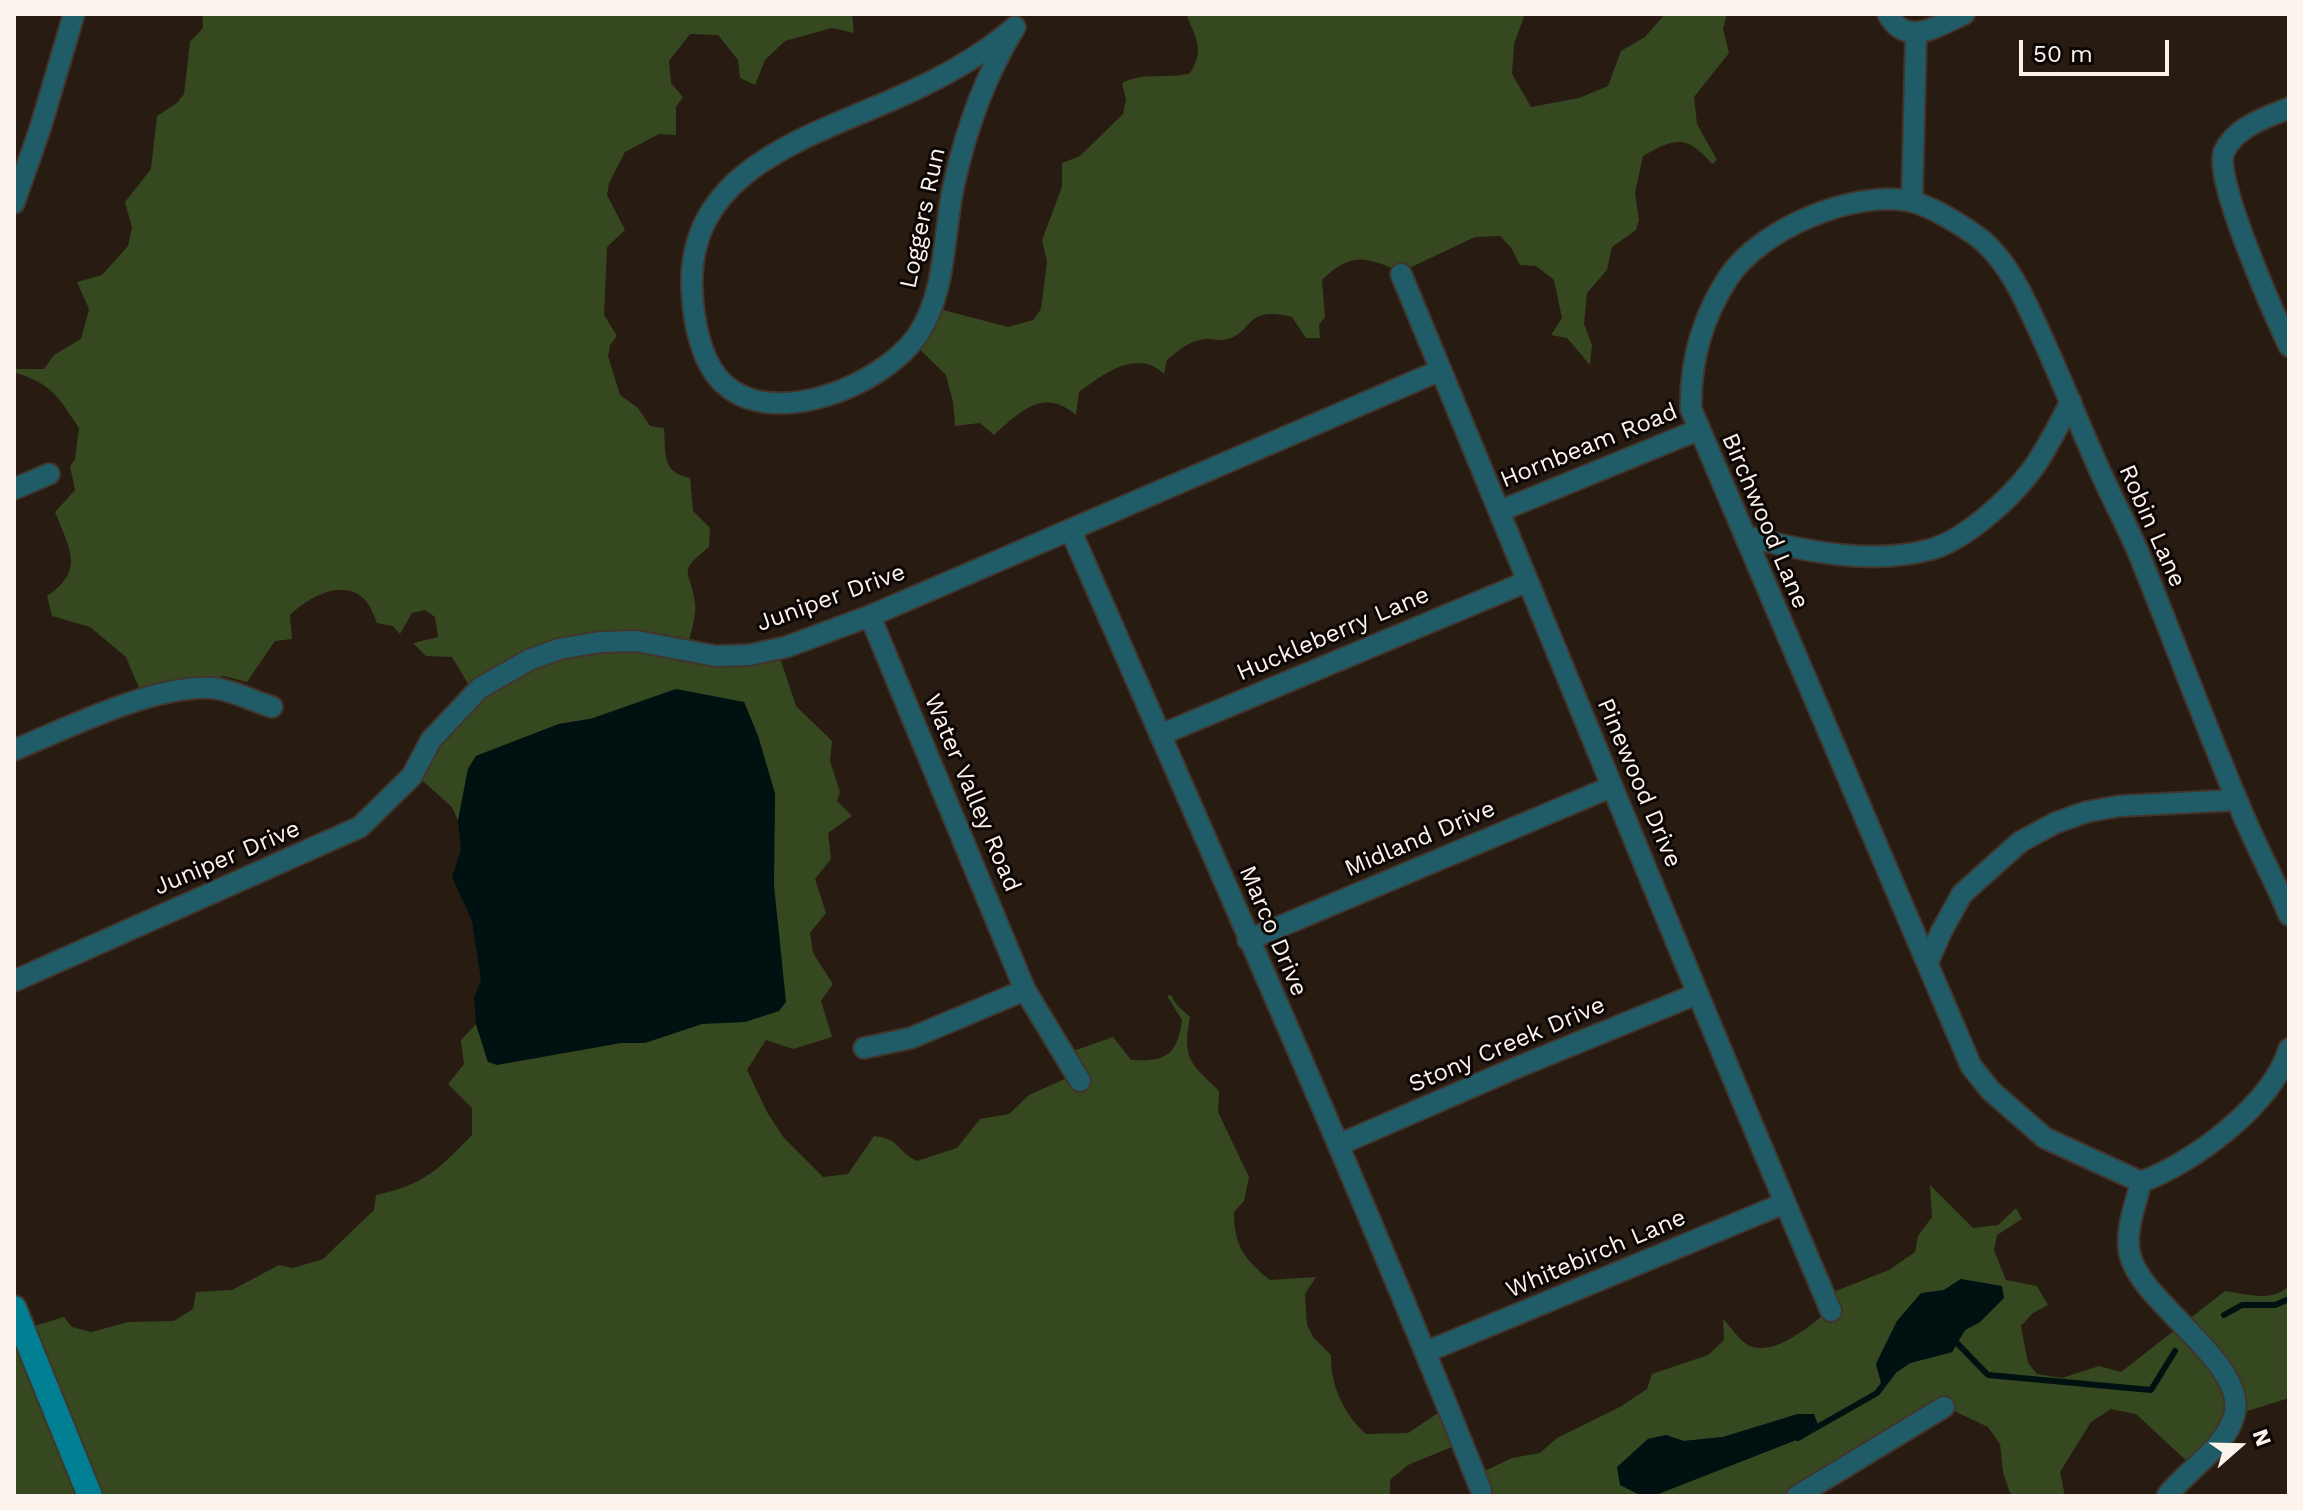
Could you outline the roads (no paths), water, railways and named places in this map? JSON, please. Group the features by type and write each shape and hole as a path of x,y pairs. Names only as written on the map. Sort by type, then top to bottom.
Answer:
{"street":[{"path":"14,203 74,14"},
{"path":"1888,14 1900,30 1916,34 1964,14"},
{"name":"Loggers Run","path":"1018,20 983,91 967,137 954,184 938,285 930,312 917,337 890,363 861,382 810,400 772,404 741,397 723,383 706,361 692,302 691,270 697,237 711,210 734,181 774,153 920,87 995,44 1018,20"},
{"path":"1912,201 1916,34"},
{"path":"2289,108 2240,130 2223,155 2223,167 2235,213 2289,346"},
{"name":"Birchwood Lane","path":"1912,201 1877,198 1810,218 1779,231 1730,275 1698,342 1690,379 1691,409 1971,1066 1991,1091 2045,1138 2141,1182"},
{"name":"Robin Lane","path":"1912,201 1980,239 2001,258 2027,305 2140,556 2237,800 2289,915"},
{"name":"Pinewood Drive","path":"1401,274 1611,787 1831,1311"},
{"name":"Juniper Drive","path":"14,981 360,827 412,776 431,740 480,688 529,660 559,649 600,642 636,641 716,656 749,655 786,647 870,616 1071,531 1441,370"},
{"path":"1745,536 1795,549 1850,555 1898,555 1934,548 1986,517 2032,471 2071,402"},
{"name":"Hornbeam Road","path":"1500,511 1698,430"},
{"path":"14,489 49,474"},
{"name":"Marco Drive","path":"1071,531 1338,1145 1481,1490"},
{"name":"Huckleberry Lane","path":"1160,735 1526,582"},
{"name":"Water Valley Road","path":"870,616 1025,990"},
{"path":"14,750 126,705 176,692 214,688 272,707"},
{"name":"Midland Drive","path":"1248,940 1611,787"},
{"path":"1928,962 1962,894 2020,842 2055,823 2086,812 2119,806 2237,800"},
{"path":"864,1048 911,1038 1025,990 1080,1081"},
{"name":"Stony Creek Drive","path":"1338,1145 1697,994"},
{"path":"2167,1496 2225,1434 2235,1414 2231,1384 2182,1322 2135,1271 2128,1251 2141,1182 2168,1172 2219,1135 2258,1101 2274,1079 2289,1049"},
{"name":"Whitebirch Lane","path":"1426,1352 1785,1203"},
{"path":"14,1308 90,1496"},
{"path":"1797,1496 1944,1407"}],"waterway":[{"path":"2224,1315 2242,1305 2275,1305 2289,1299"},
{"path":"1953,1339 1988,1375 2151,1390 2175,1351"},
{"path":"1798,1438 1877,1393 1893,1372"}]}
